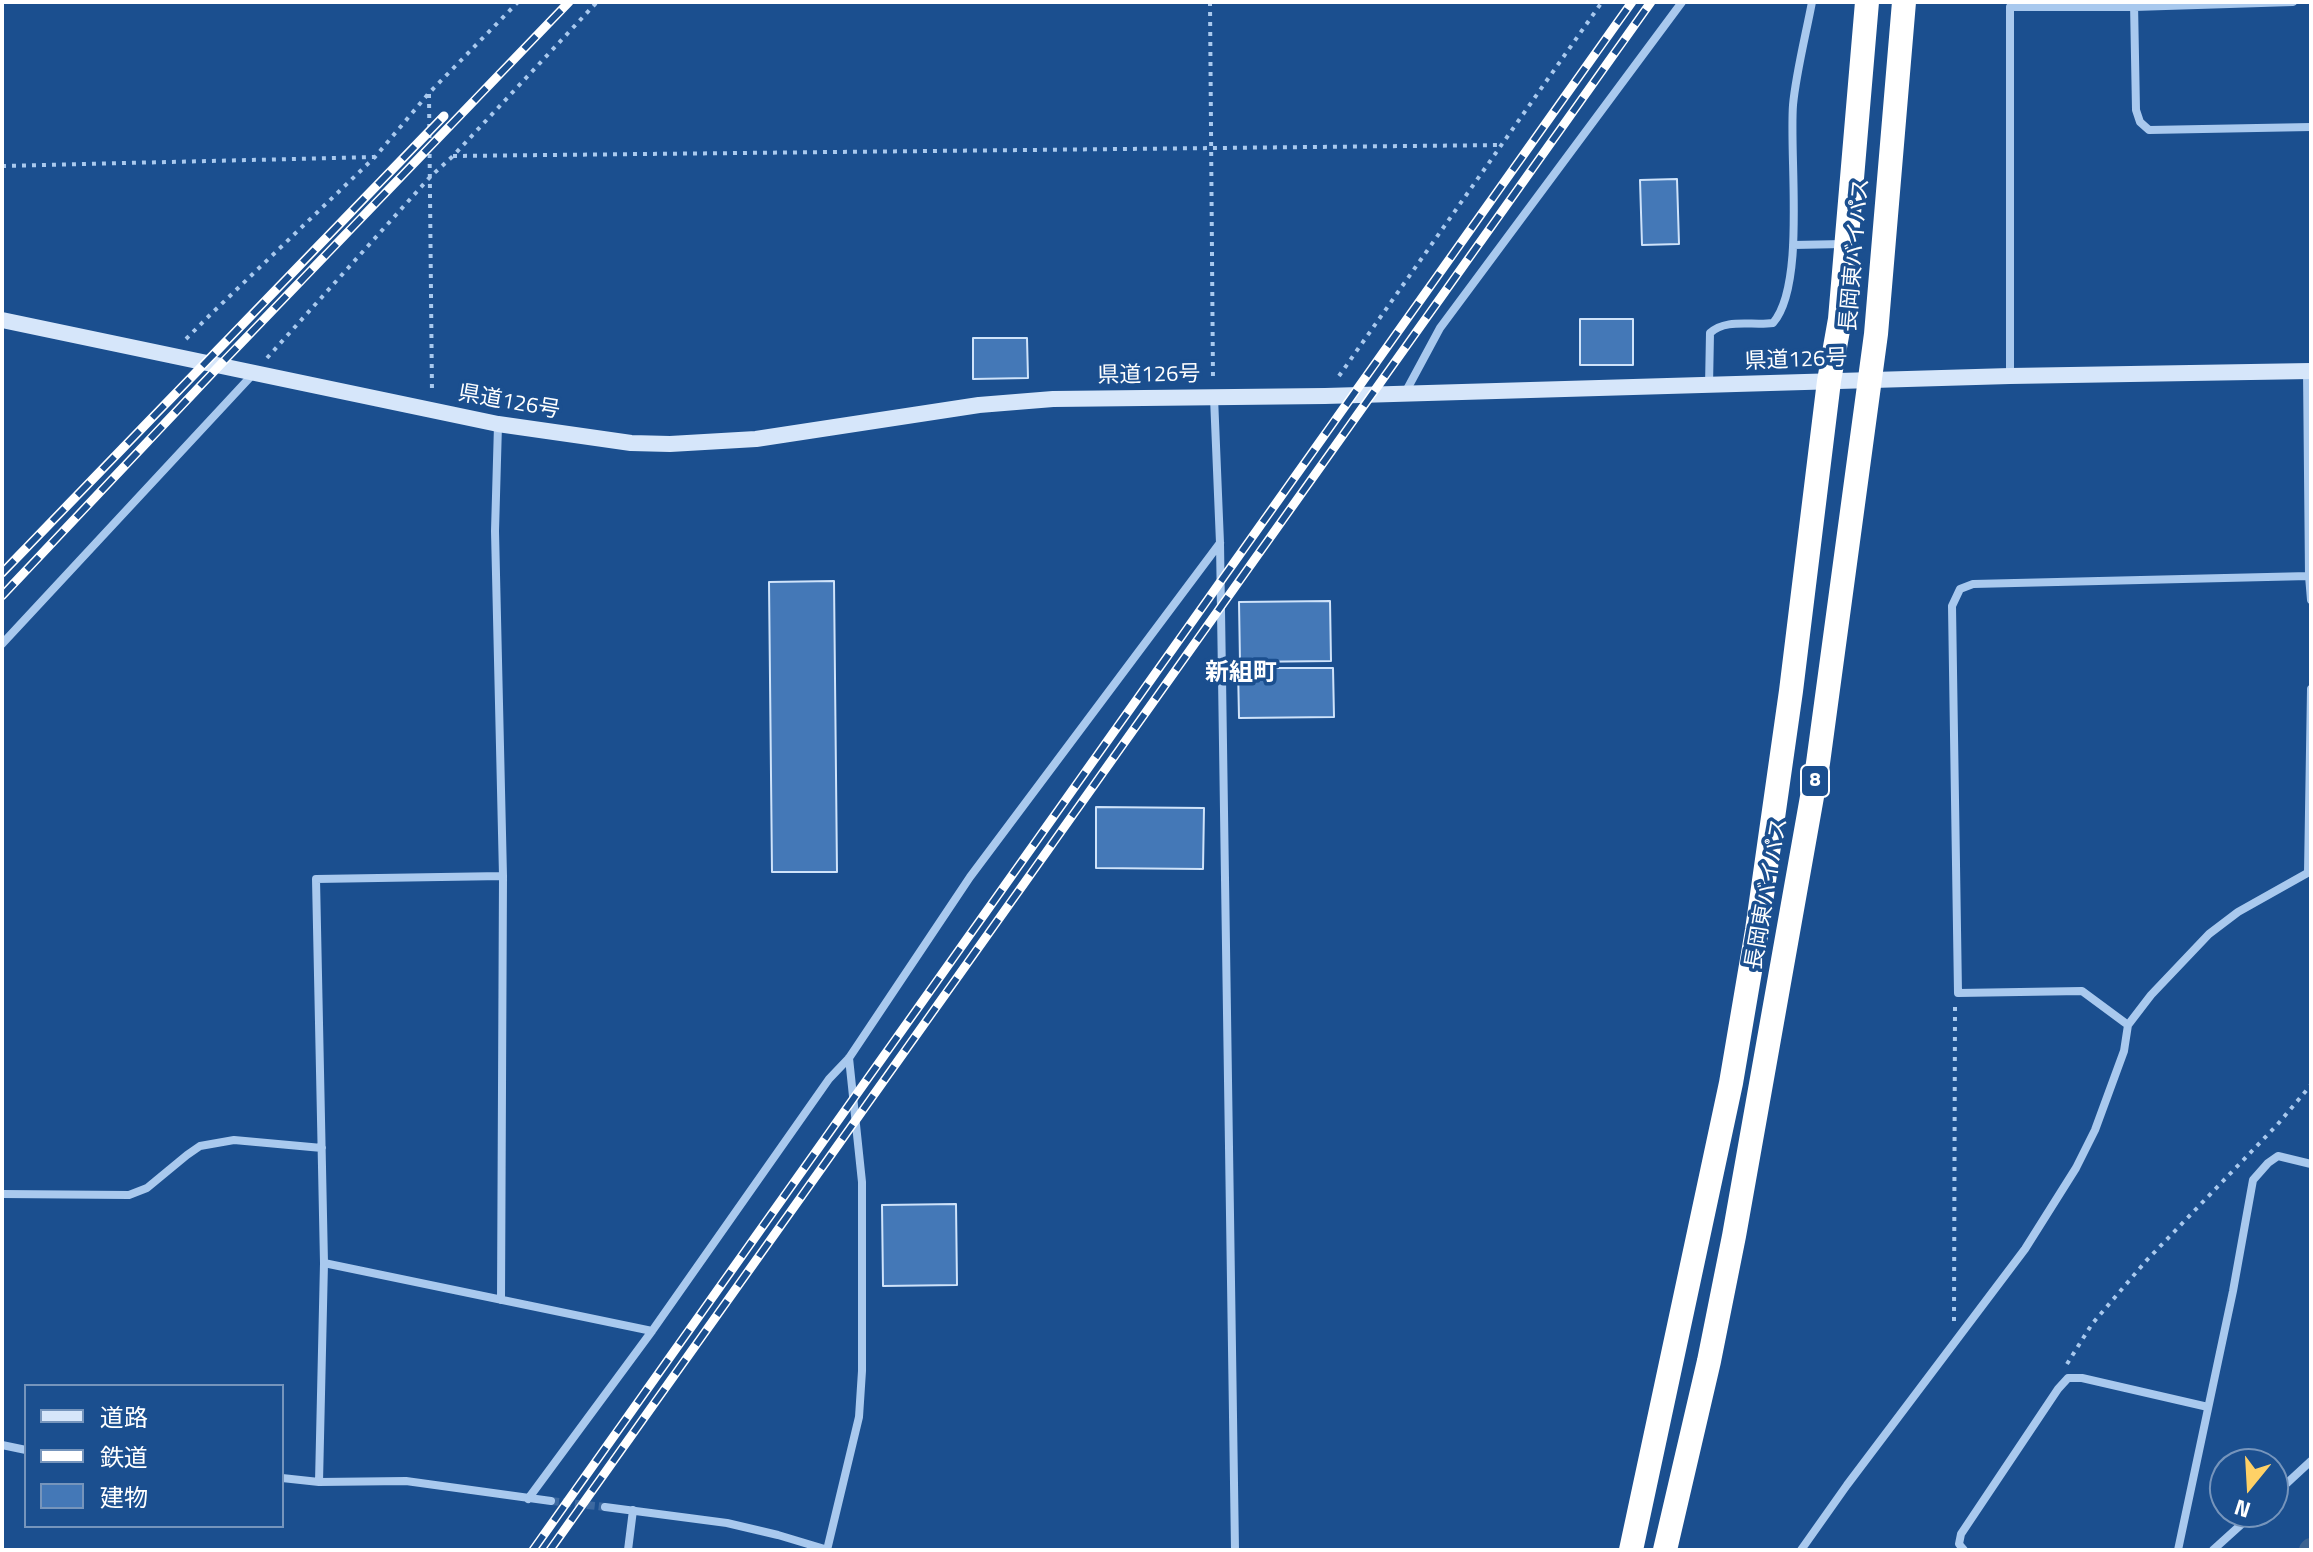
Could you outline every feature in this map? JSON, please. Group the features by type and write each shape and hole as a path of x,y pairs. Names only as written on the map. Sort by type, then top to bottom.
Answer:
{"highway":[{"name":"長岡東バイパス","path":"1631,1550 1728,1099 1744,1007 1791,691 1829,381 1840,319 1867,2"},
{"name":"長岡東バイパス","path":"1665,1550 1709,1361 1734,1236 1818,763 1876,334 1904,2"}],"main road":[{"name":"県道126号","path":"2,320 498,424 631,443 756,439 979,405 1053,399 1325,396 2010,376 2309,371"}],"street":[{"path":"1404,394 1440,328 1682,2"},
{"path":"1709,386 1710,333 1726,324 1773,323 1781,314 1785,300 1793,245 1793,104 1812,2"},
{"path":"2010,376 2010,7 2293,2"},
{"path":"2134,4 2136,110 2140,122 2149,130 2311,127"},
{"path":"1793,245 1846,244"},
{"path":"2309,371 2311,600"},
{"path":"2,644 255,372"},
{"path":"1213,397 1220,543 1235,1550"},
{"path":"498,424 495,531 503,876 501,1300"},
{"path":"528,1499 652,1331 829,1079 849,1058 970,877 1220,543"},
{"path":"2128,1025 2082,991 1958,993 1952,606 1960,589 1973,584 2309,576"},
{"path":"1801,1550 2025,1249 2076,1168 2108,1098 2124,1051 2128,1025 2151,995 2209,934 2238,912 2309,872 2311,689"},
{"path":"319,1482 324,1263 316,879 503,876"},
{"path":"605,1507 727,1523 827,1550 859,1417 862,1371 862,1182 849,1058"},
{"path":"2,1194 129,1195 147,1188 200,1146 234,1140 322,1148"},
{"path":"2178,1550 2253,1180 2278,1156 2311,1164"},
{"path":"324,1263 652,1331"},
{"path":"1964,1550 1959,1544 1961,1534 2068,1378 2082,1378 2208,1407"},
{"path":"2,1445 24,1450"},
{"path":"2289,1481 2311,1461"},
{"path":"284,1478 319,1482 406,1481 551,1501"},
{"path":"628,1550 633,1510"},
{"path":"2213,1550 2237,1528"}],"path":[{"path":"172,355 375,157 429,93 518,2"},
{"path":"255,372 431,176 597,2"},
{"path":"1210,2 1213,397"},
{"path":"1325,396 1602,2"},
{"path":"429,93 432,411"},
{"path":"453,156 1503,145"},
{"path":"2,166 375,157"},
{"path":"1954,1343 1955,1006 1958,993"},
{"path":"2068,1378 2066,1367 2092,1324 2146,1261 2277,1125 2311,1085"}],"building":[{"path":"1677,179 1679,244 1642,245 1640,180"},
{"path":"1580,319 1633,319 1633,365 1580,365"},
{"path":"973,338 1027,338 1028,378 973,379"},
{"path":"834,581 837,872 772,872 769,582"},
{"path":"1330,601 1331,661 1240,662 1239,602"},
{"path":"1238,668 1333,668 1334,717 1239,718"},
{"path":"1096,807 1204,808 1203,869 1096,868"},
{"path":"956,1204 957,1285 883,1286 882,1205"}],"tunnel":[{"path":"551,1501 605,1507"}],"railway":[{"path":"2,596 569,2"},
{"path":"533,1550 1632,2"},
{"path":"550,1550 1651,2"},
{"path":"2,573 444,116"}],"district":[{"name":"新組町","path":"1241,674"}]}
